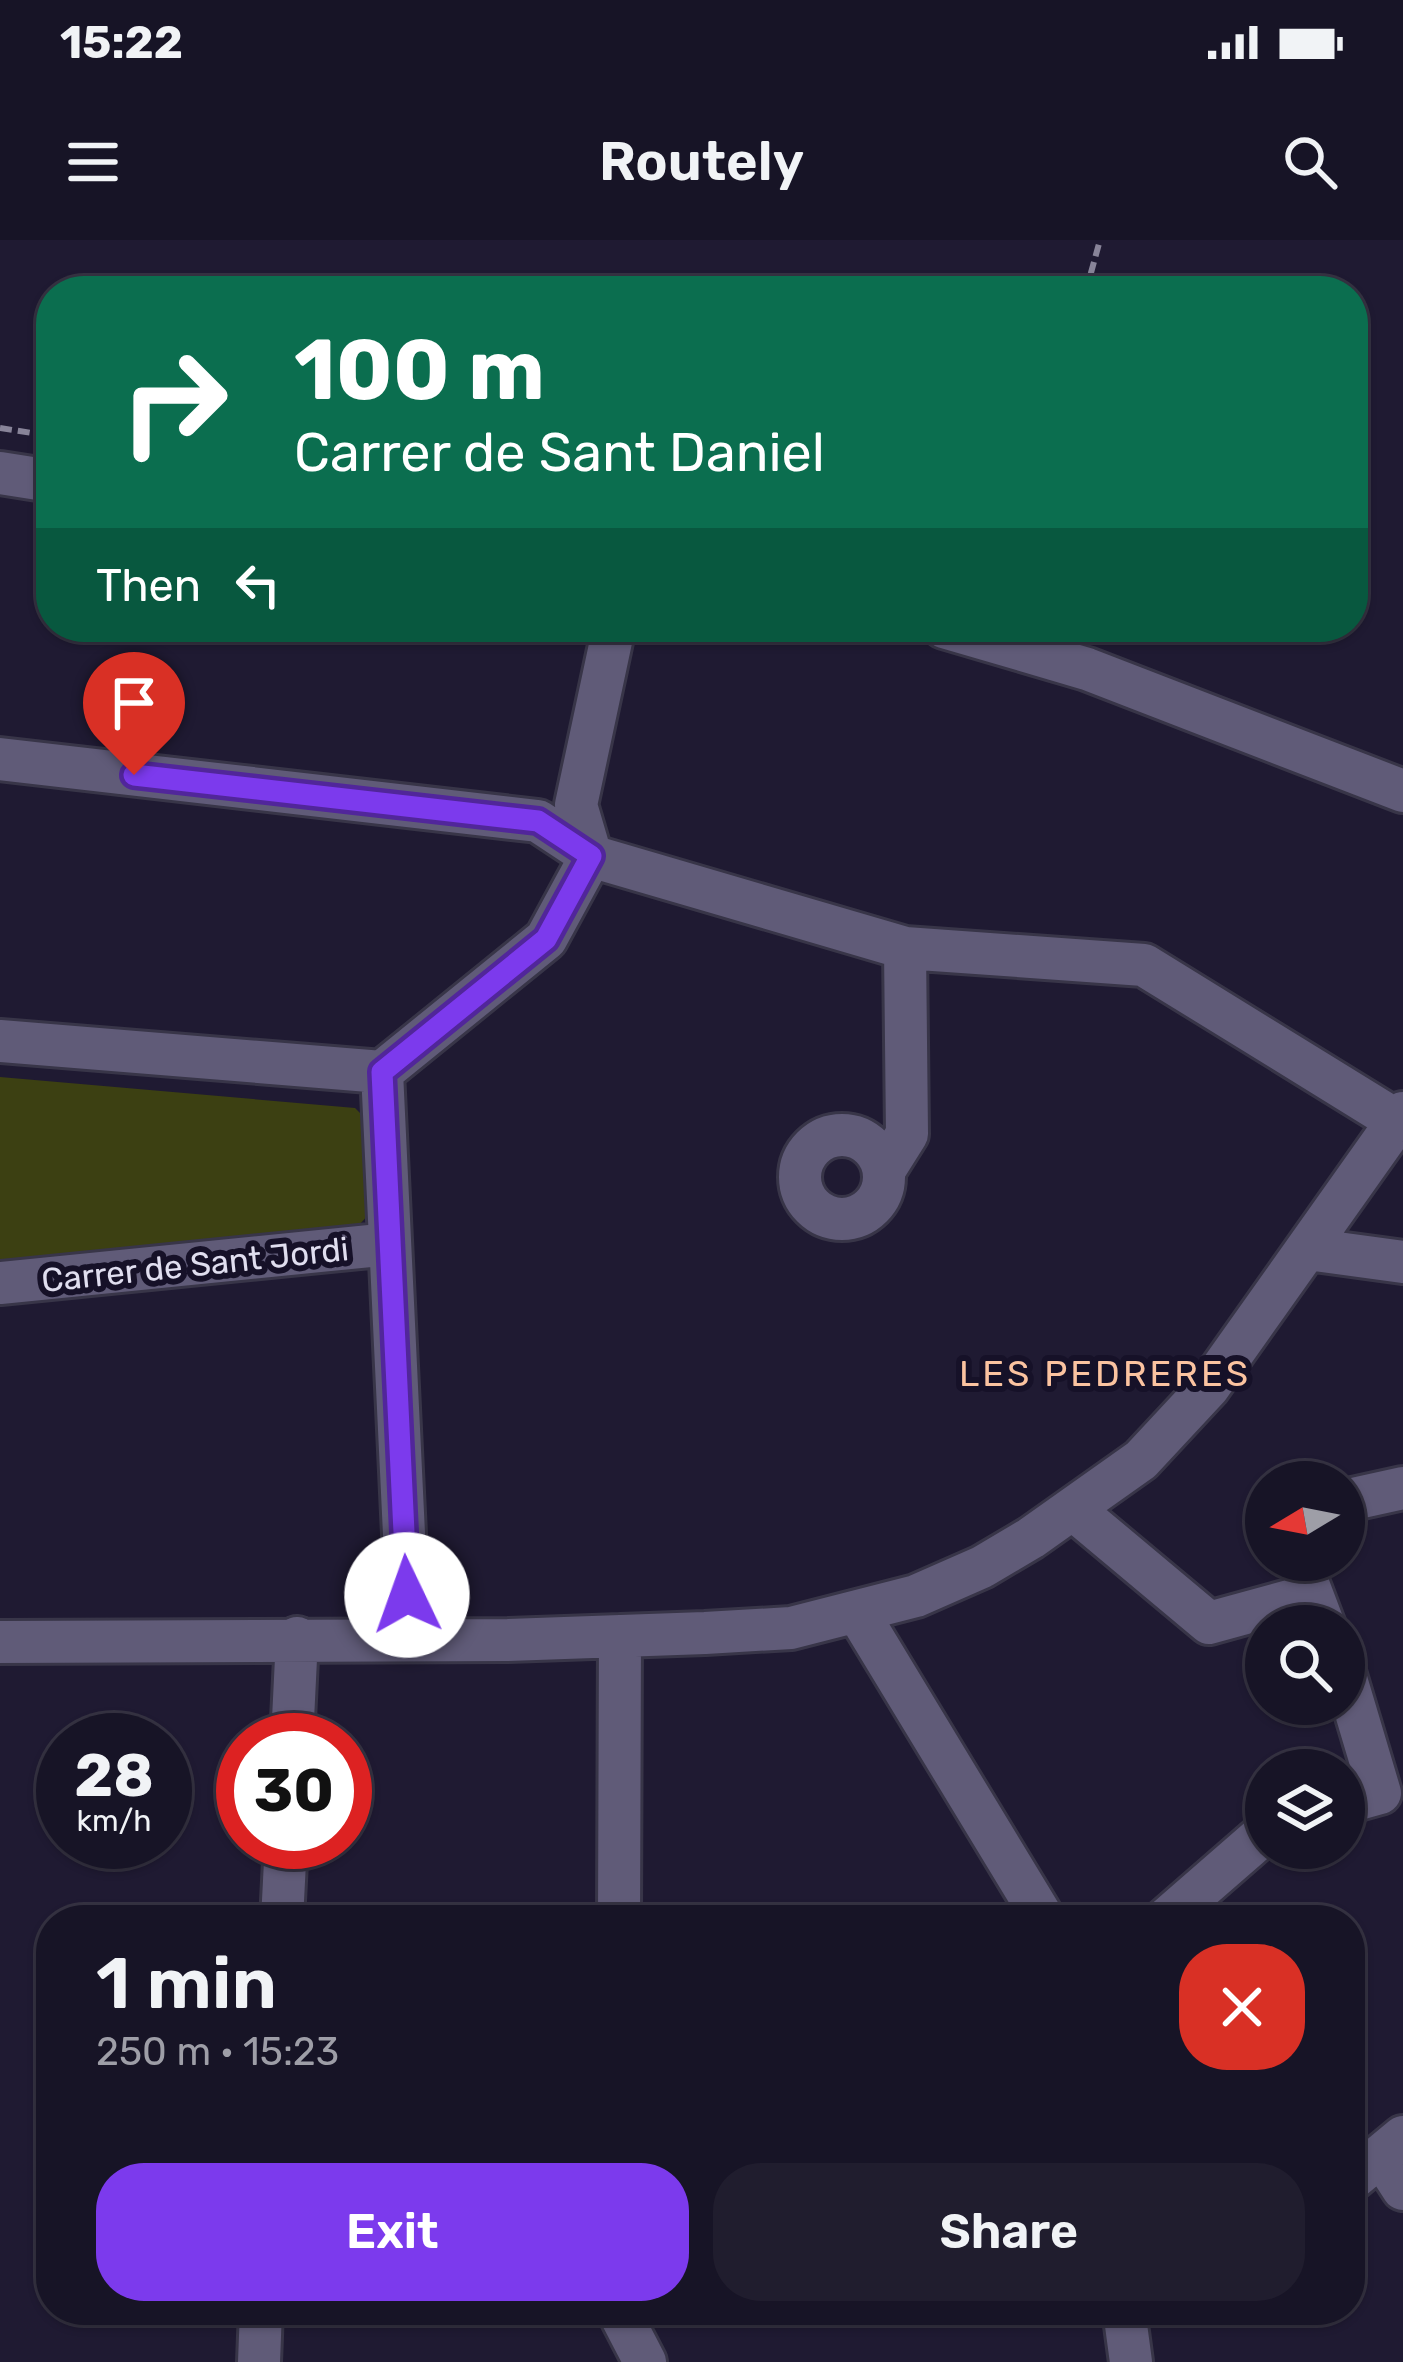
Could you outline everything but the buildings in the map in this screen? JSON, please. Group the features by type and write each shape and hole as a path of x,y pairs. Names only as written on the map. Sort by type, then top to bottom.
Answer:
{"street":[{"path":"0,473 36,479"},
{"path":"0,1041 382,1072 546,939 591,856 577,806 611,642"},
{"path":"995,642 1087,669 1403,791"},
{"path":"0,759 538,821 591,856 905,948 1144,965 1400,1117 1184,1417 1142,1460 1074,1510 982,1567 858,1613 791,1628 620,1636 0,1642"},
{"path":"888,1149 905,948"},
{"path":"382,1072 409,1639"},
{"name":"Carrer de Sant Jordi","path":"0,1283 390,1244"},
{"path":"1308,1249 1403,1262"},
{"path":"1365,1496 1403,1488"},
{"path":"1074,1510 1209,1624 1312,1594"},
{"path":"858,1613 1035,1905"},
{"path":"619,1905 620,1636"},
{"path":"293,1713 297,1638"},
{"path":"1182,1905 1245,1850"},
{"path":"283,1905 285,1869"},
{"path":"626,2325 645,2362"},
{"path":"1126,2325 1131,2362"}],"path":[{"path":"1090,276 1100,240"},
{"path":"0,428 36,434"}],"green space":[{"path":"0,1077 355,1108 371,1124 371,1212 359,1225 0,1267"}],"district":[{"name":"LES PEDRERES","path":"1105,1373"}],"route":[{"path":"134,775 538,821 591,856 546,939 382,1072 407,1595"}]}
